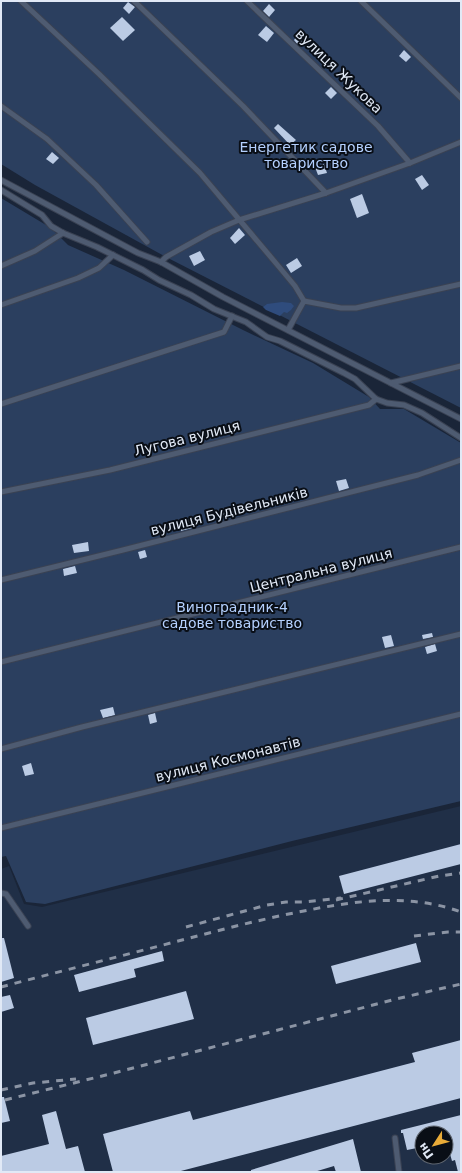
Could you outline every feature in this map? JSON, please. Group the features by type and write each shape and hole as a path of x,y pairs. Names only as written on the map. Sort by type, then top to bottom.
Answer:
{"lane":[{"path":"21,1 99,74 200,174 290,280 304,301 341,308 356,308 461,284"},
{"path":"134,1 243,106 326,193"},
{"name":"вулиця Жукова","path":"247,1 378,126 410,162"},
{"path":"361,1 461,98"},
{"path":"1,106 48,139 96,185 147,242"},
{"path":"161,262 166,257 211,232 239,220 326,193 461,142"},
{"path":"1,180 138,253 161,262 223,297 461,418"},
{"path":"1,190 42,215 51,226 63,233 97,247 143,270 214,309 246,322 266,337 280,341 355,379 376,399 387,403 404,405 422,413 461,438"},
{"path":"1,266 35,250 63,233"},
{"path":"1,305 78,278 99,268 113,255"},
{"path":"288,330 304,301"},
{"path":"1,404 224,332 232,316"},
{"path":"391,383 461,366"},
{"name":"Лугова вулиця","path":"1,492 156,459 369,405 376,399"},
{"name":"вулиця Будівельників","path":"1,580 418,475 461,460"},
{"name":"Центральна вулиця","path":"1,662 461,547"},
{"path":"1,749 82,727 461,634"},
{"name":"вулиця Космонавтів","path":"1,828 461,714"},
{"path":"1,893 6,894 28,926"},
{"path":"395,1138 398,1172"}],"shaded area":[{"path":"282,302 291,303 294,306 287,313 284,312 280,316 266,310 263,307 267,304"},
{"path":"461,806 461,1172 1,1172 1,869 9,866 24,904 42,907"}],"green space":[{"name":"Енергетик садове товариство","path":"1,1 461,1 461,408 166,257 35,185 1,164"},
{"name":"Виноградник-4 садове товариство","path":"1,198 51,228 68,245 124,270 243,330 313,363 369,397 380,409 404,409 461,443 461,801 292,841 45,904 26,902 6,856 1,857"}],"building":[{"path":"128,2 135,7 129,14 123,8"},
{"path":"269,4 275,10 269,17 263,11"},
{"path":"122,17 135,30 123,41 110,28"},
{"path":"266,26 274,33 267,42 258,35"},
{"path":"297,36 303,41 299,46 294,40"},
{"path":"404,50 411,57 406,62 399,56"},
{"path":"331,87 337,93 331,99 325,93"},
{"path":"278,124 296,140 290,145 274,128"},
{"path":"52,152 59,158 53,164 46,159"},
{"path":"324,164 327,173 318,175 315,167"},
{"path":"422,175 429,185 422,190 415,179"},
{"path":"362,194 369,213 357,218 350,199"},
{"path":"239,228 245,235 235,244 230,238"},
{"path":"200,251 205,260 194,266 189,256"},
{"path":"297,258 302,266 291,273 286,265"},
{"path":"346,479 349,488 339,491 336,481"},
{"path":"228,507 230,515 221,518 219,510"},
{"path":"189,519 192,528 181,531 178,522"},
{"path":"88,542 89,551 74,553 72,545"},
{"path":"145,550 147,557 140,559 138,552"},
{"path":"75,566 77,573 64,576 63,569"},
{"path":"432,633 433,637 423,639 422,635"},
{"path":"391,635 394,646 385,648 382,637"},
{"path":"435,644 437,651 427,654 425,647"},
{"path":"113,707 115,715 103,718 100,710"},
{"path":"155,713 157,722 150,724 148,715"},
{"path":"31,763 34,774 25,776 22,766"},
{"path":"461,844 461,864 344,894 339,876"},
{"path":"1,938 4,938 14,978 1,982"},
{"path":"416,943 421,962 336,984 331,966"},
{"path":"162,951 164,961 134,969 136,977 79,992 74,975"},
{"path":"186,991 194,1019 93,1045 86,1018"},
{"path":"10,995 14,1008 1,1012 1,997"},
{"path":"461,1040 461,1098 177,1172 113,1172 103,1134 190,1111 193,1120 415,1062 412,1053"},
{"path":"1,1097 4,1097 10,1121 1,1123"},
{"path":"56,1111 66,1149 78,1146 85,1172 1,1172 1,1156 49,1144 42,1115"},
{"path":"461,1115 461,1172 458,1172 454,1160 454,1125 421,1125"},
{"path":"414,1127 414,1149 407,1150 401,1130"},
{"path":"353,1139 361,1172 336,1172 334,1166 314,1172 251,1172 251,1170"}],"railway":[{"path":"336,900 439,876 461,873"},
{"path":"186,927 267,905 341,898"},
{"path":"1,987 245,924 328,906 385,900 424,903 442,906 461,912"},
{"path":"414,936 461,932"},
{"path":"5,1100 396,999 461,984"},
{"path":"1,1090 33,1083 76,1079"}]}
